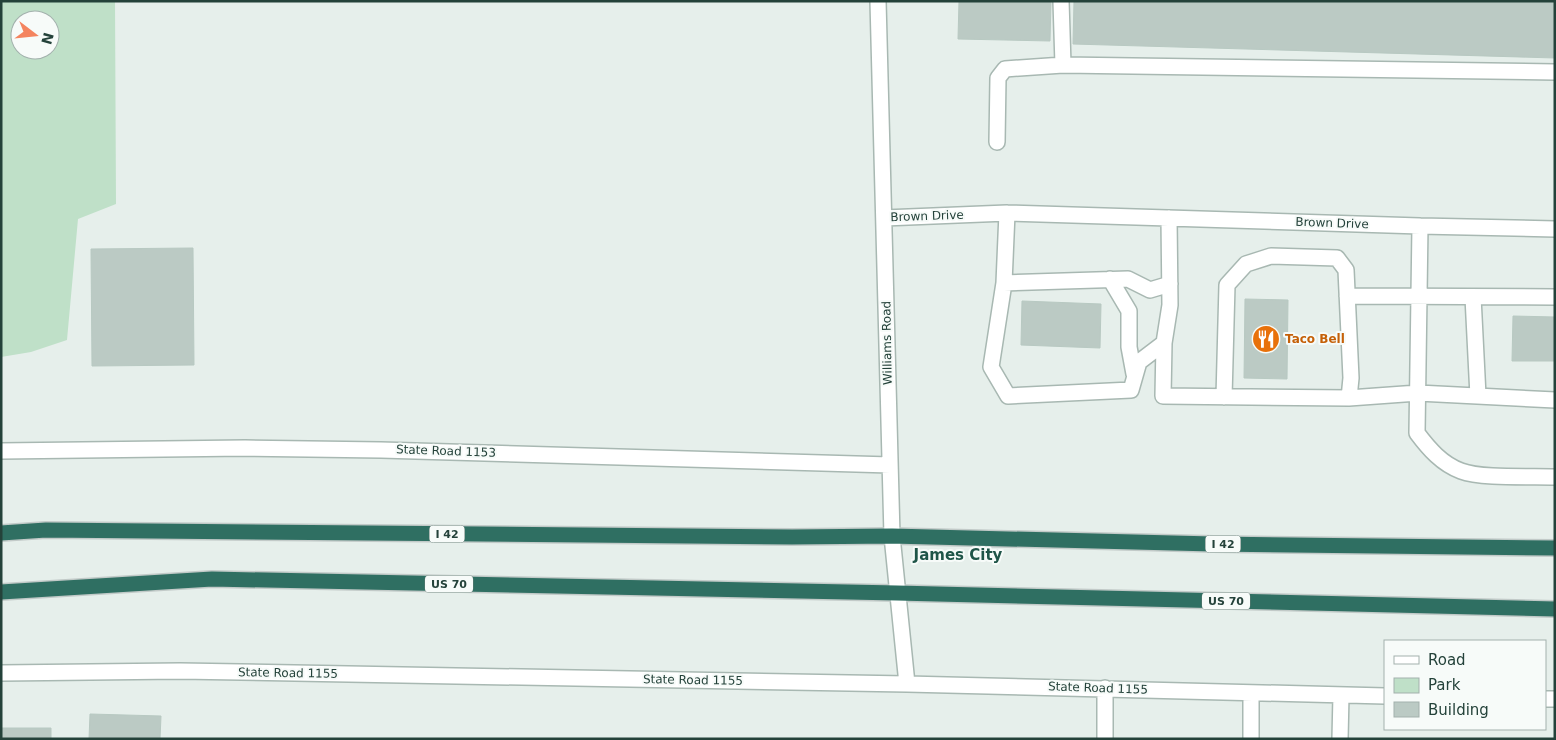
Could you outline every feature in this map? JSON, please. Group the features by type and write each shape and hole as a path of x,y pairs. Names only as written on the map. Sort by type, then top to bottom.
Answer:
{"highway":[{"name":"I 42","path":"1,533 46,530 782,537 892,536 1213,544 1555,548"},
{"name":"US 70","path":"1,592 212,579 1555,609"}],"street":[{"name":"Williams Road","path":"878,1 892,536 907,684"},
{"path":"1061,1 1063,65"},
{"path":"997,142 998,78 1005,69 1063,65 1555,72"},
{"name":"Brown Drive","path":"884,218 1007,213 1555,229"},
{"path":"1007,213 1004,283 991,367 1008,396 1131,390 1139,362 1164,343"},
{"path":"1169,218 1170,306 1164,343 1163,396 1349,398 1418,393 1555,400"},
{"path":"1420,226 1417,433 1429,449 1444,462 1462,471 1483,475 1555,477"},
{"path":"1224,397 1227,285 1246,264 1271,256 1337,258 1346,270 1351,378 1349,398"},
{"path":"1110,279 1129,311 1129,348 1135,377"},
{"path":"1004,283 1128,279 1150,290 1170,284"},
{"path":"1347,296 1555,297"},
{"path":"1473,298 1478,396"},
{"name":"State Road 1153","path":"1,452 245,448 381,450 890,465"},
{"name":"State Road 1155","path":"1,673 180,671 1105,688 1384,696"},
{"path":"1105,688 1105,739"},
{"path":"1251,693 1251,739"},
{"path":"1340,739 1341,695"}],"green space":[{"path":"1,1 115,1 116,204 78,219 67,340 31,352 1,357"}],"building":[{"path":"959,1 1051,1 1050,41 958,39"},
{"path":"1074,1 1555,1 1555,58 1073,44"},
{"path":"193,248 194,365 92,366 91,249"},
{"name":"Taco Bell","path":"1245,299 1288,300 1287,379 1244,378"},
{"path":"1022,301 1101,304 1100,348 1021,345"},
{"path":"1513,316 1555,317 1555,361 1512,361"},
{"path":"90,714 161,716 160,739 89,739"},
{"path":"1,728 51,728 51,739 1,739"}],"place":[{"name":"Taco Bell","path":"1266,339"}],"district":[{"name":"James City","path":"958,555"}]}
